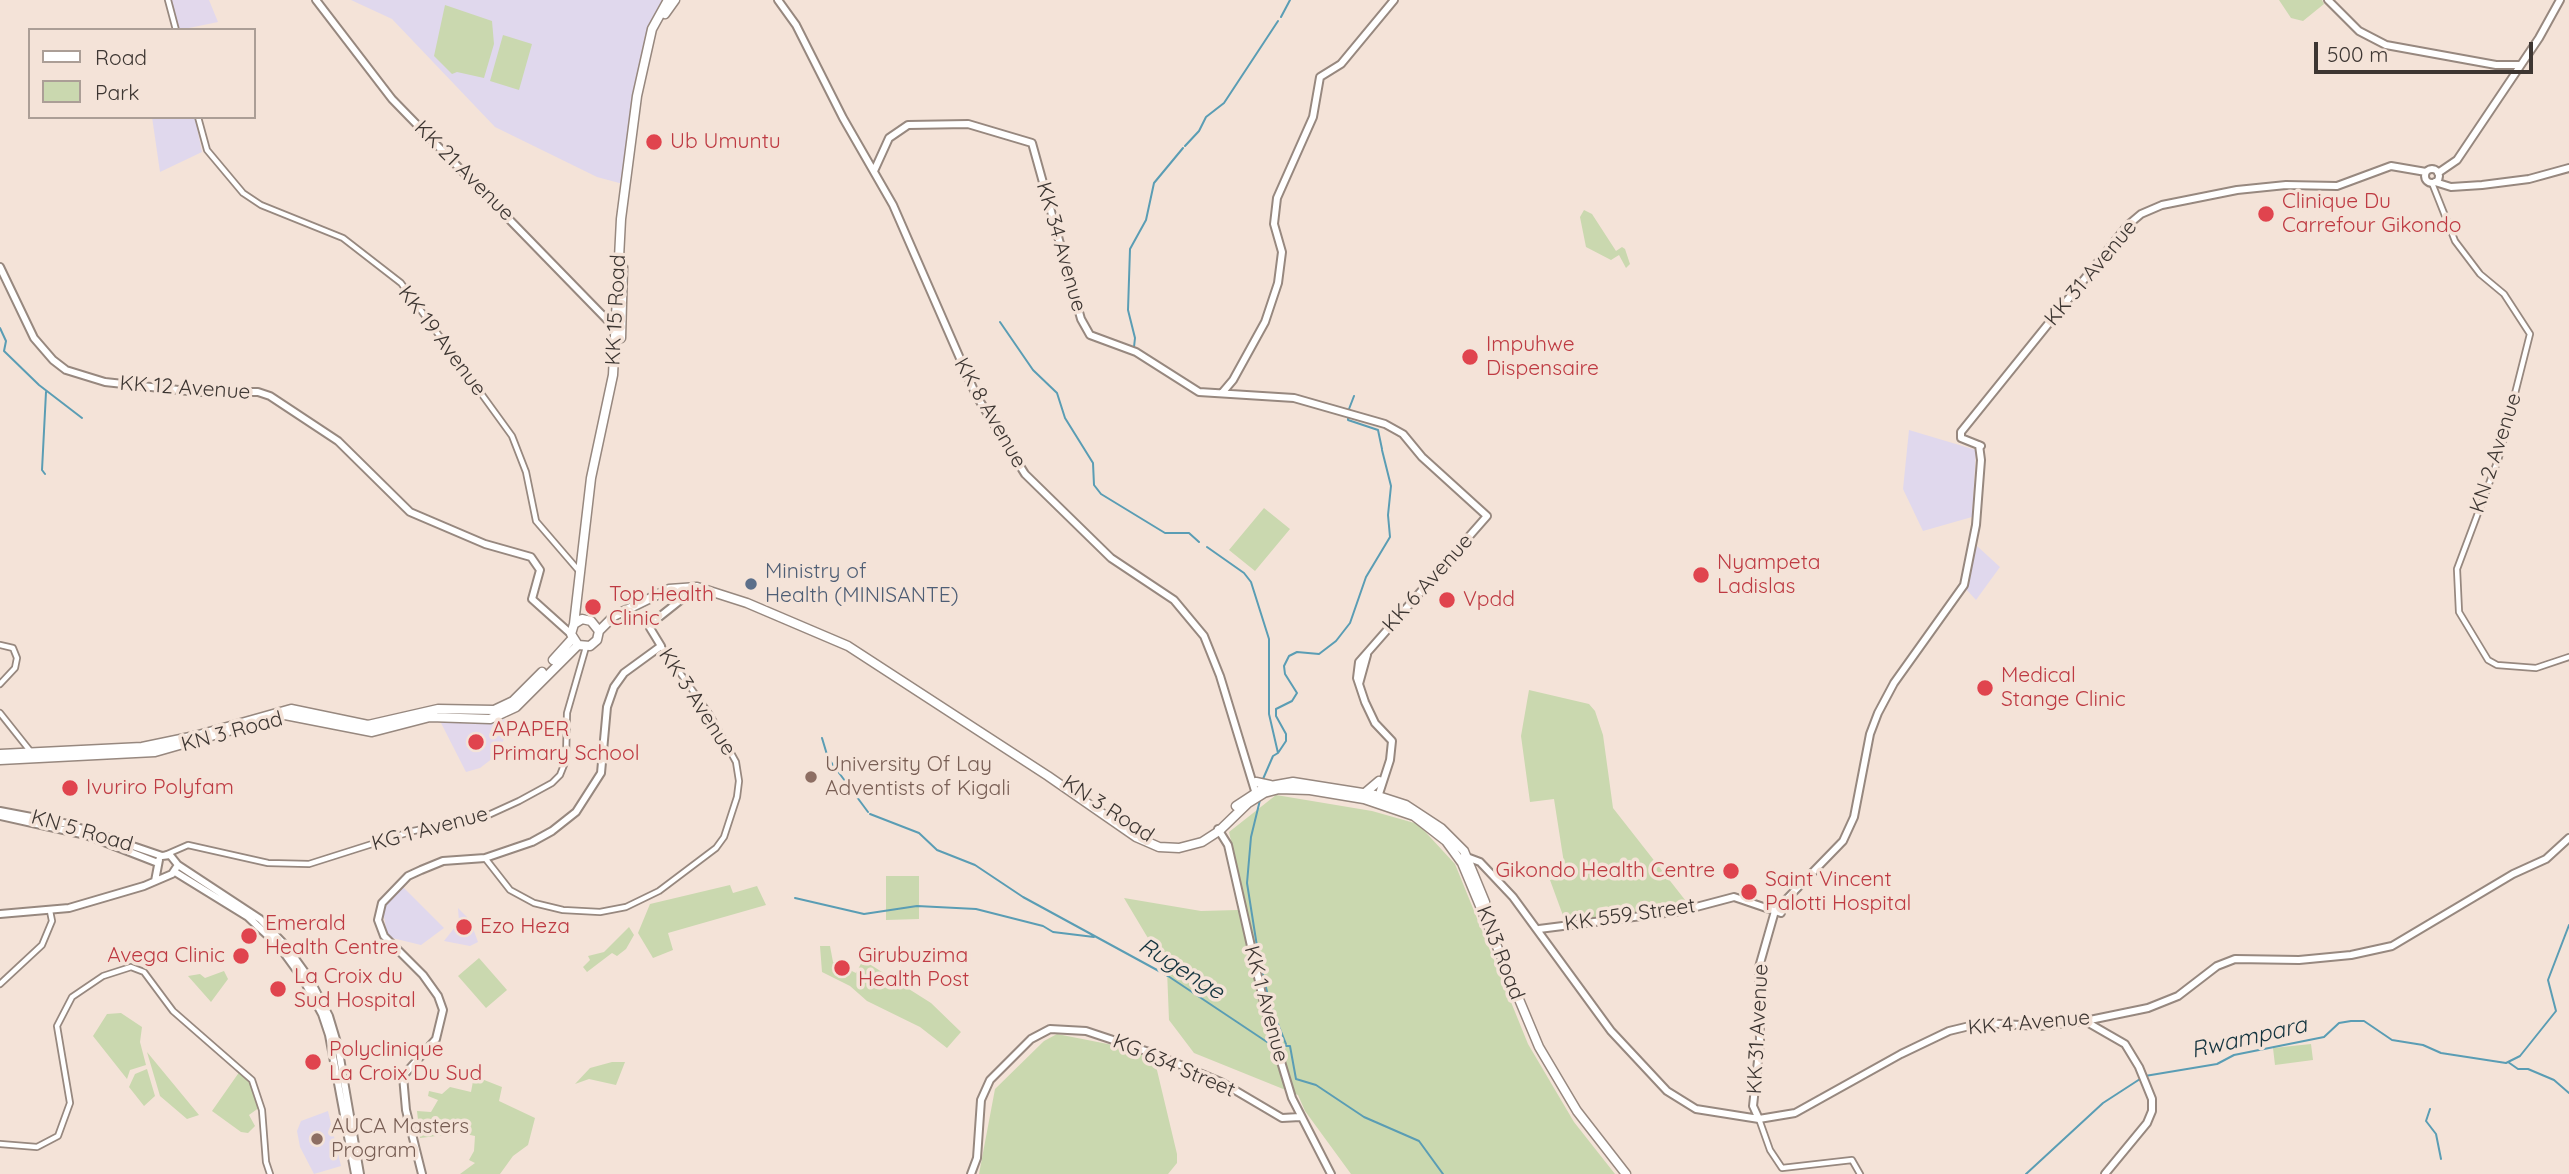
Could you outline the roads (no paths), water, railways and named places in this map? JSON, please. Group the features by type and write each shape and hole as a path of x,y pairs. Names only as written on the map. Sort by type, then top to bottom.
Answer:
{"highway":[{"name":"KK 15 Road","path":"580,647 574,624 591,478 619,332 620,230 637,96 652,29 668,0"},
{"name":"KK 15 Road","path":"589,620 580,603 595,478 615,386 625,225 641,97 657,29 675,0"},
{"name":"KN 3 Road","path":"692,585 789,614 850,642 1030,758 1147,839 1180,844 1203,838 1218,829 1257,788 1292,788 1328,793"},
{"path":"580,647 597,640 598,631 614,614 654,589 692,585"},
{"path":"580,647 601,643 604,629 614,614"},
{"path":"574,624 614,614"},
{"path":"589,620 598,631"},
{"name":"KN 3 Road","path":"0,760 154,749 291,709 368,725 438,709 494,710 513,701 560,657 580,647"},
{"name":"KN 3 Road","path":"0,754 154,749"},
{"path":"1364,793 1381,781 1389,799"},
{"name":"KN 3 Road","path":"1218,829 1257,788 1273,784 1314,784 1364,793 1375,798 1389,799 1423,814 1468,857 1515,984 1560,1080 1629,1174"},
{"name":"KN3 Road","path":"1328,793 1375,798 1414,816 1468,857 1471,879 1530,1028 1560,1080"}],"main road":[{"name":"KK 21 Avenue","path":"316,0 392,99 619,332"},
{"path":"324,9 328,0"},
{"name":"KK 8 Avenue","path":"778,0 796,25 843,118 893,205 976,395 1025,474 1111,558 1174,600 1204,636 1257,788"},
{"path":"1222,393 1233,380 1265,322 1281,273 1282,252 1274,224 1277,198 1313,117 1320,77 1341,64 1394,0"},
{"path":"2328,0 2359,32 2386,45 2496,65 2520,65"},
{"path":"2433,183 2438,173 2455,163 2560,0"},
{"name":"KK 34 Avenue","path":"874,171 890,138 908,125 968,124 1032,143 1087,332 1136,352 1193,390 1294,398 1385,424 1403,434 1422,457 1487,516"},
{"name":"KK 31 Avenue","path":"1759,1119 1753,1106 1760,1042 1759,967 1773,922 1784,899 1843,841 1854,817 1863,761 1878,713 1894,683 1964,585 1975,536 1981,460 1979,445 1965,440 1964,429 2128,225 2145,212 2237,190 2286,185 2337,186 2391,166 2426,172 2432,169 2438,173"},
{"path":"2426,172 2426,179 2448,187 2529,179 2569,167"},
{"name":"KK 12 Avenue","path":"0,267 34,338 53,360 66,370 105,382 197,392 258,392 270,396 338,441 410,512 485,544 531,557 540,570 532,599 580,647"},
{"path":"1230,393 1233,380"},
{"name":"KK 6 Avenue","path":"1375,798 1392,741 1375,723 1359,684 1357,667 1368,649 1487,516"},
{"name":"KK 3 Avenue","path":"662,646 650,625 688,596 692,585"},
{"path":"422,1174 406,1110 403,1076 436,1039 443,1010 438,996 423,975 384,936 379,911 390,892 421,870 443,861 485,858 532,842 552,831 576,812 601,773 607,707 614,687 624,673 662,646"},
{"name":"KN 5 Road","path":"0,811 78,827 161,861"},
{"name":"KN 5 Road","path":"0,816 86,835 161,861"},
{"name":"KK 1 Avenue","path":"1218,829 1228,845 1266,1012 1300,1117 1331,1174"},
{"name":"KK 4 Avenue","path":"1468,857 1508,891 1539,929 1573,982 1611,1031 1667,1091 1696,1109 1759,1119 1795,1113 1901,1054 1949,1031 1982,1023 2040,1026 2085,1021 2165,1002 2235,958 2311,960 2392,946 2507,878 2546,859 2569,838"},
{"path":"161,861 174,867"},
{"path":"161,861 236,902 272,931 309,978 329,1026 357,1174"},
{"path":"155,881 161,861"},
{"path":"0,914 50,911 155,881 174,867"},
{"name":"KK 559 Street","path":"1539,929 1681,911 1727,898 1779,909"},
{"path":"2085,1021 2125,1044 2149,1086 2152,1111 2147,1124 2105,1174"},
{"name":"KG 634 Street","path":"971,1174 977,1158 985,1090 1000,1068 1044,1030 1071,1028 1152,1053 1221,1082 1282,1118 1300,1117"}],"street":[{"path":"168,0 175,28"},
{"name":"KK 19 Avenue","path":"199,119 207,150 243,193 261,205 343,238 401,283 512,436 529,482 537,521 581,573"},
{"name":"KN 2 Avenue","path":"2433,183 2455,242 2480,275 2504,293 2530,334 2500,457 2457,569 2459,612 2488,660 2497,665 2536,668 2569,657"},
{"path":"570,562 583,555"},
{"path":"0,645 10,647 16,652 15,668 0,684"},
{"name":"KK 3 Avenue","path":"485,858 510,890 534,903 564,910 600,912 626,907 659,891 716,848 732,814 738,772 730,750 710,715 662,646"},
{"name":"KG 1 Avenue","path":"178,848 193,846 268,863 309,864 412,831 494,813 558,778 566,760 567,713 580,647"},
{"path":"0,713 31,752"},
{"path":"161,861 178,848"},
{"path":"174,867 178,848"},
{"path":"0,984 42,945 52,922 50,911"},
{"path":"0,1144 37,1147 58,1136 70,1102 57,1026 72,997 103,976 131,967 144,972 173,1011 252,1080 262,1110 266,1162 270,1174"},
{"name":"KK 31 Avenue","path":"1759,1119 1770,1150 1782,1168 1852,1160 1860,1174"}],"waterway":[{"path":"1281,17 1290,0"},
{"path":"1185,146 1199,131 1206,117 1224,103 1278,21"},
{"path":"1134,347 1135,338 1128,310 1130,249 1146,220 1154,183 1183,148"},
{"path":"1000,322 1033,370 1057,393 1065,418 1093,463 1094,485 1101,494 1165,533 1189,533 1199,542"},
{"path":"0,328 6,341 4,351 39,385 82,418"},
{"path":"45,474 42,470 46,392"},
{"path":"1349,409 1354,396"},
{"path":"1348,415 1348,420 1378,430 1382,449"},
{"path":"1278,753 1286,741 1286,734 1276,716 1276,709 1292,701 1297,693 1285,674 1284,666 1289,656 1297,652 1319,654 1336,641 1350,623 1366,577 1390,537 1388,515 1391,486 1382,450"},
{"path":"1207,547 1244,573 1251,582 1269,639 1269,714 1278,753 1273,756 1263,779"},
{"name":"Rugenge","path":"822,738 828,758 868,812"},
{"path":"1260,800 1251,837 1247,883 1259,959 1270,1004 1286,1044"},
{"name":"Rugenge","path":"870,814 919,833 937,850 975,865 1023,897 1168,976 1273,1046"},
{"path":"795,898 864,914 917,906 976,909 1043,926 1053,932 1094,937"},
{"name":"Rwampara","path":"2145,1076 2217,1064 2234,1055 2324,1037 2339,1023 2351,1021 2364,1021 2392,1040 2423,1045 2441,1053 2506,1063 2520,1056 2556,1011 2548,980 2569,925"},
{"name":"Rugenge","path":"1278,1046 1290,1046 1296,1079 1316,1085 1364,1117 1419,1141 1443,1174"},
{"path":"2508,1062 2518,1069 2528,1069 2554,1080 2569,1093"},
{"name":"Rwampara","path":"2026,1174 2103,1103 2140,1079"},
{"path":"2430,1109 2426,1121 2436,1134 2441,1159"}],"place":[{"name":"Ub Umuntu","path":"654,142"},
{"name":"Clinique Du Carrefour Gikondo","path":"2266,214"},
{"name":"Impuhwe Dispensaire","path":"1470,357"},
{"name":"Nyampeta Ladislas","path":"1701,575"},
{"name":"Ministry of Health (MINISANTE)","path":"751,584"},
{"name":"Vpdd","path":"1447,600"},
{"name":"Top Health Clinic","path":"593,607"},
{"name":"Medical Stange Clinic","path":"1985,688"},
{"name":"APAPER Primary School","path":"476,742"},
{"name":"University Of Lay Adventists of Kigali","path":"811,777"},
{"name":"Ivuriro Polyfam","path":"70,788"},
{"name":"Gikondo Health Centre","path":"1731,871"},
{"name":"Saint Vincent Palotti Hospital","path":"1749,892"},
{"name":"Ezo Heza","path":"464,927"},
{"name":"Emerald Health Centre","path":"249,936"},
{"name":"Avega Clinic","path":"241,956"},
{"name":"Girubuzima Health Post","path":"842,968"},
{"name":"La Croix du Sud Hospital","path":"278,989"},
{"name":"Polyclinique La Croix Du Sud","path":"313,1062"},
{"name":"AUCA Masters Program","path":"317,1139"}]}
